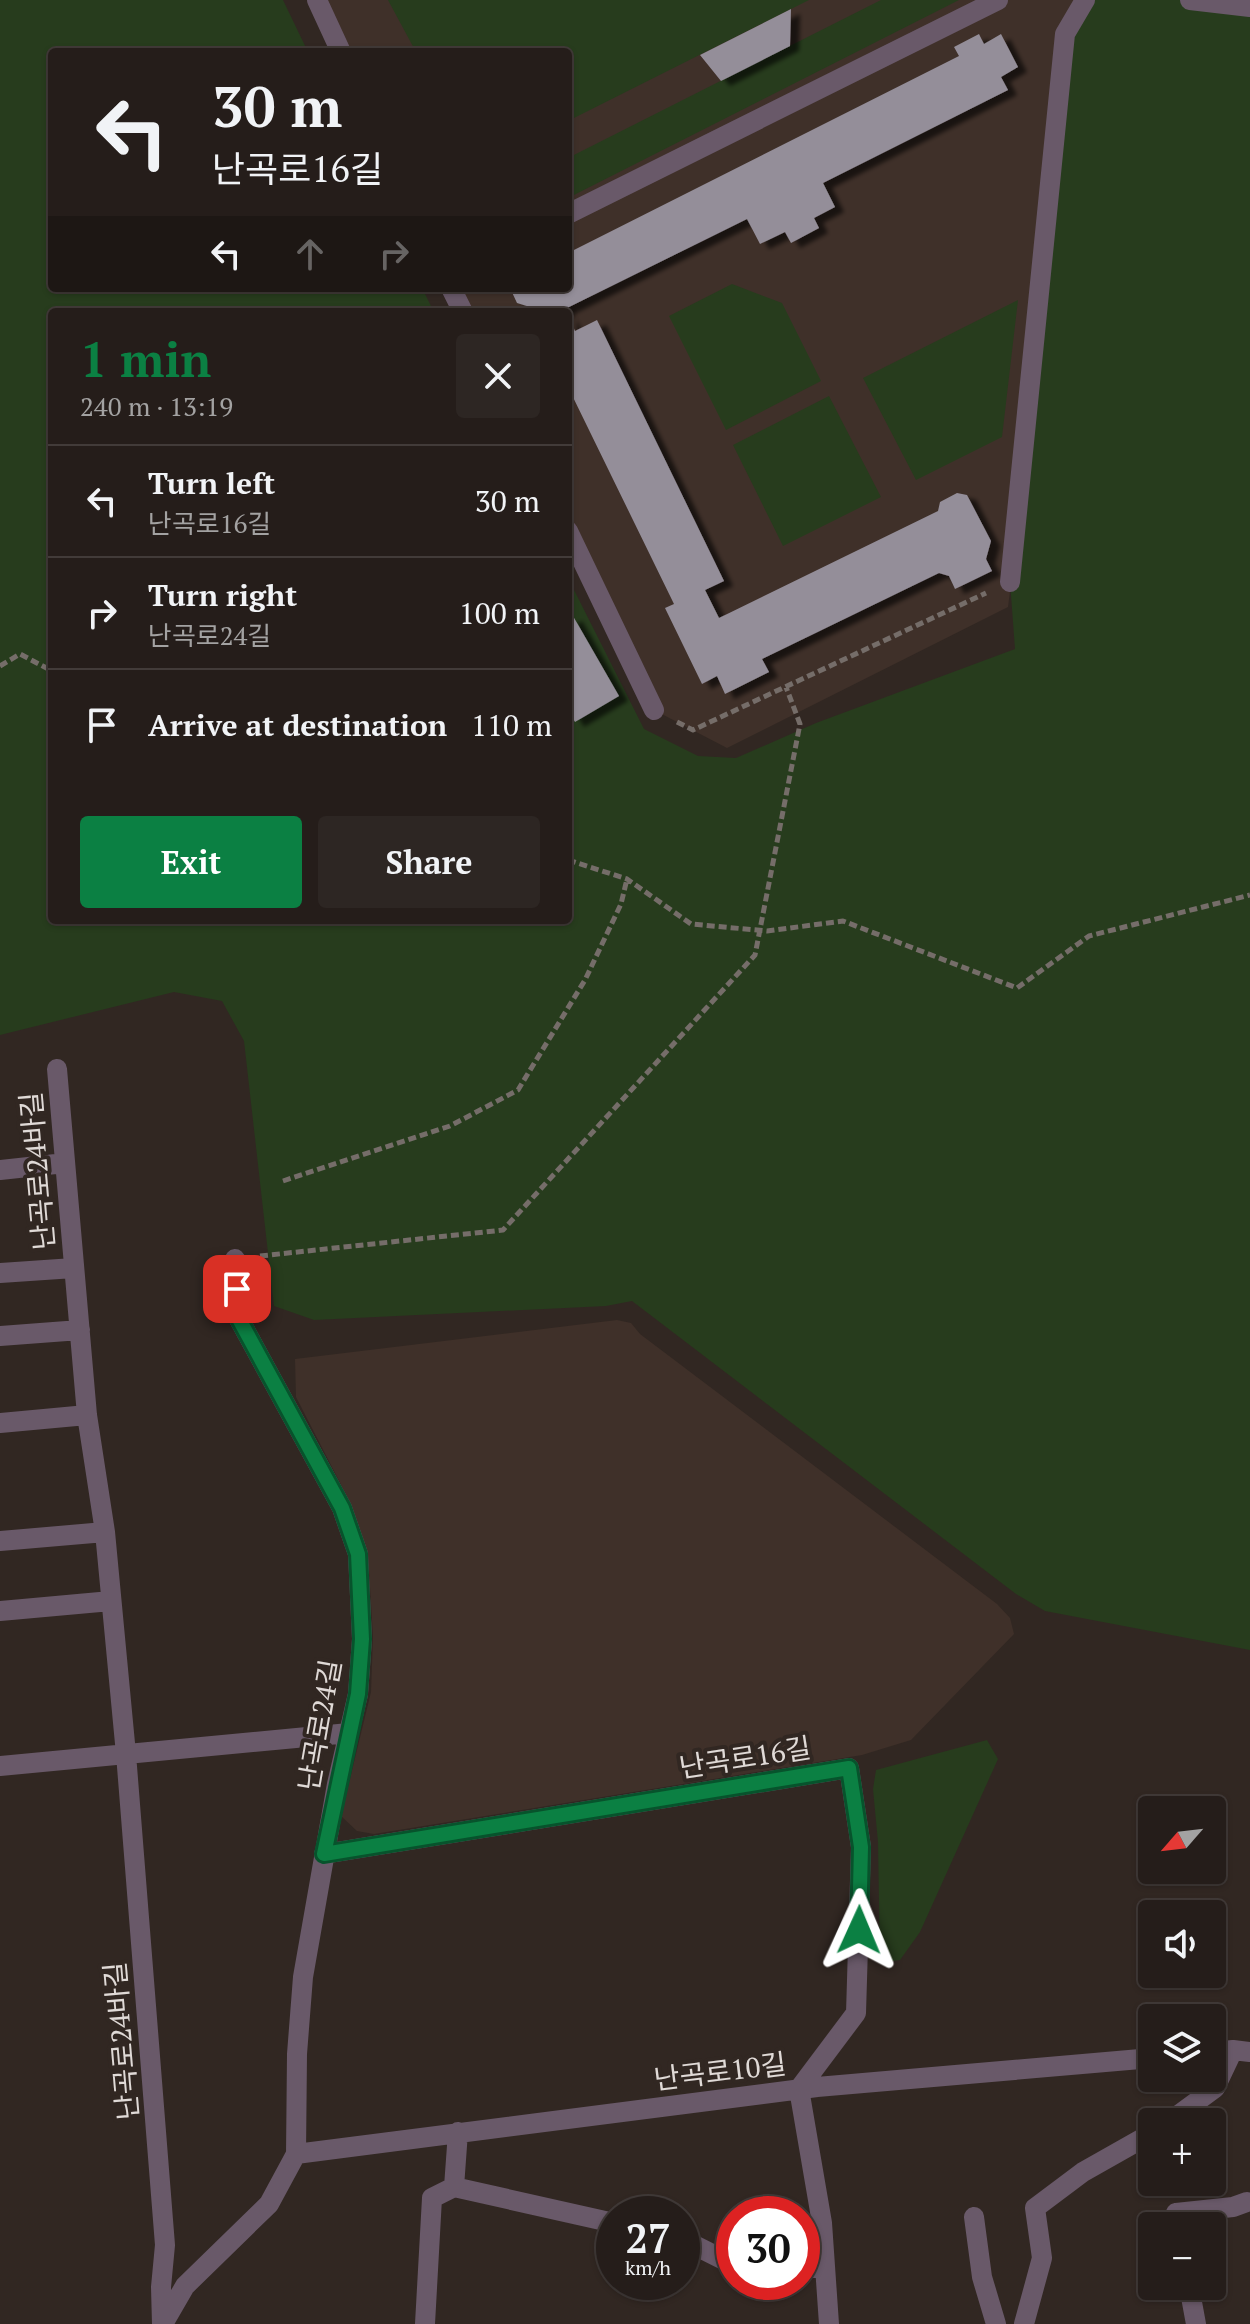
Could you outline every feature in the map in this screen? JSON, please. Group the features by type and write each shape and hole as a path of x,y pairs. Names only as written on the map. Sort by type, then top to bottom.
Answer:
{"street":[{"path":"317,0 339,48"},
{"path":"572,212 998,0"},
{"path":"1010,582 1065,34 1085,0"},
{"path":"1190,0 1250,7"},
{"path":"572,539 654,710"},
{"name":"난곡로24바길","path":"57,1069 87,1415 105,1532 126,1754 165,2245 161,2287 162,2324"},
{"path":"0,1170 65,1163"},
{"name":"난곡로24길","path":"162,2324 185,2286 269,2204 296,2154 297,2054 303,1977 324,1854 358,1694 362,1639 358,1554 342,1508 239,1319 235,1259"},
{"name":"난곡로24바길","path":"0,1273 74,1268"},
{"path":"0,1336 80,1330"},
{"path":"0,1423 87,1415"},
{"path":"0,1541 105,1532"},
{"path":"0,1611 111,1601"},
{"path":"0,1766 349,1733"},
{"name":"난곡로16길","path":"324,1854 849,1768 861,1847 856,2013 799,2089"},
{"path":"1188,2108 1215,2088 1232,2051"},
{"name":"난곡로10길","path":"296,2154 799,2089 1138,2059"},
{"path":"799,2089 822,2223 829,2324"},
{"path":"454,2187 458,2132"},
{"path":"1024,2324 1042,2258 1035,2208 1083,2172 1138,2141"},
{"path":"425,2324 432,2198 454,2187 596,2219"},
{"path":"1186,2212 1233,2207 1247,2202"},
{"path":"974,2217 982,2277 996,2324"},
{"path":"820,2268 825,2268"},
{"path":"1192,2300 1196,2324"}],"path":[{"path":"654,710 693,730 1010,582"},
{"path":"0,666 20,654 48,669"},
{"path":"235,1259 503,1230 755,955 800,724 786,687"},
{"path":"572,861 627,879 691,924 761,930 843,921 1017,988 1089,936 1250,895"},
{"path":"283,1181 450,1126 518,1090 585,980 621,904 627,879"}],"shaded area":[{"path":"317,0 1085,0 1008,607 727,748 654,710 572,539 572,308 461,308 453,292 572,292 572,48 339,48"},
{"path":"617,1320 631,1323 640,1334 997,1604 1010,1618 1014,1634 911,1740 862,1755 374,1834 357,1831 341,1816 371,1692 373,1636 368,1555 350,1502 296,1397 295,1359"}],"green space":[{"path":"0,0 283,0 306,48 48,48 48,292 424,292 432,308 48,308 48,924 572,924 572,586 644,729 698,756 736,758 816,723 1015,649 1010,582 1065,34 1085,0 1250,0 1250,1650 1045,1611 1016,1594 632,1301 606,1306 314,1320 274,1306 244,1041 222,1001 174,992 0,1035"},
{"path":"388,0 809,0 572,119 572,48 414,48"},
{"path":"881,0 959,0 572,196 572,156"},
{"path":"732,284 782,303 821,381 726,430 669,316"},
{"path":"1018,300 1002,437 916,480 863,378"},
{"path":"829,396 881,497 783,546 733,445"},
{"path":"987,1740 998,1759 920,1932 900,1960 880,1963 878,1842 873,1789 876,1770"}],"building":[{"path":"791,9 790,46 721,81 700,55"},
{"path":"979,34 984,44 1001,34 1018,67 1001,77 1008,90 823,183 835,207 814,218 819,228 791,243 785,232 760,244 747,219 567,308 530,308 517,303 512,292 572,292 572,251 959,56 954,47"},
{"path":"597,320 724,581 705,590 719,618 938,511 940,502 957,493 967,495 991,541 986,559 992,571 955,589 949,576 939,573 762,659 769,672 725,694 717,676 702,684 665,608 674,604 572,395 572,324 575,331"},
{"path":"572,617 619,696 575,722 572,717"}],"route":[{"path":"237,1289 239,1319 342,1508 358,1554 362,1639 358,1694 324,1854 849,1768 861,1847 859,1930"}]}
